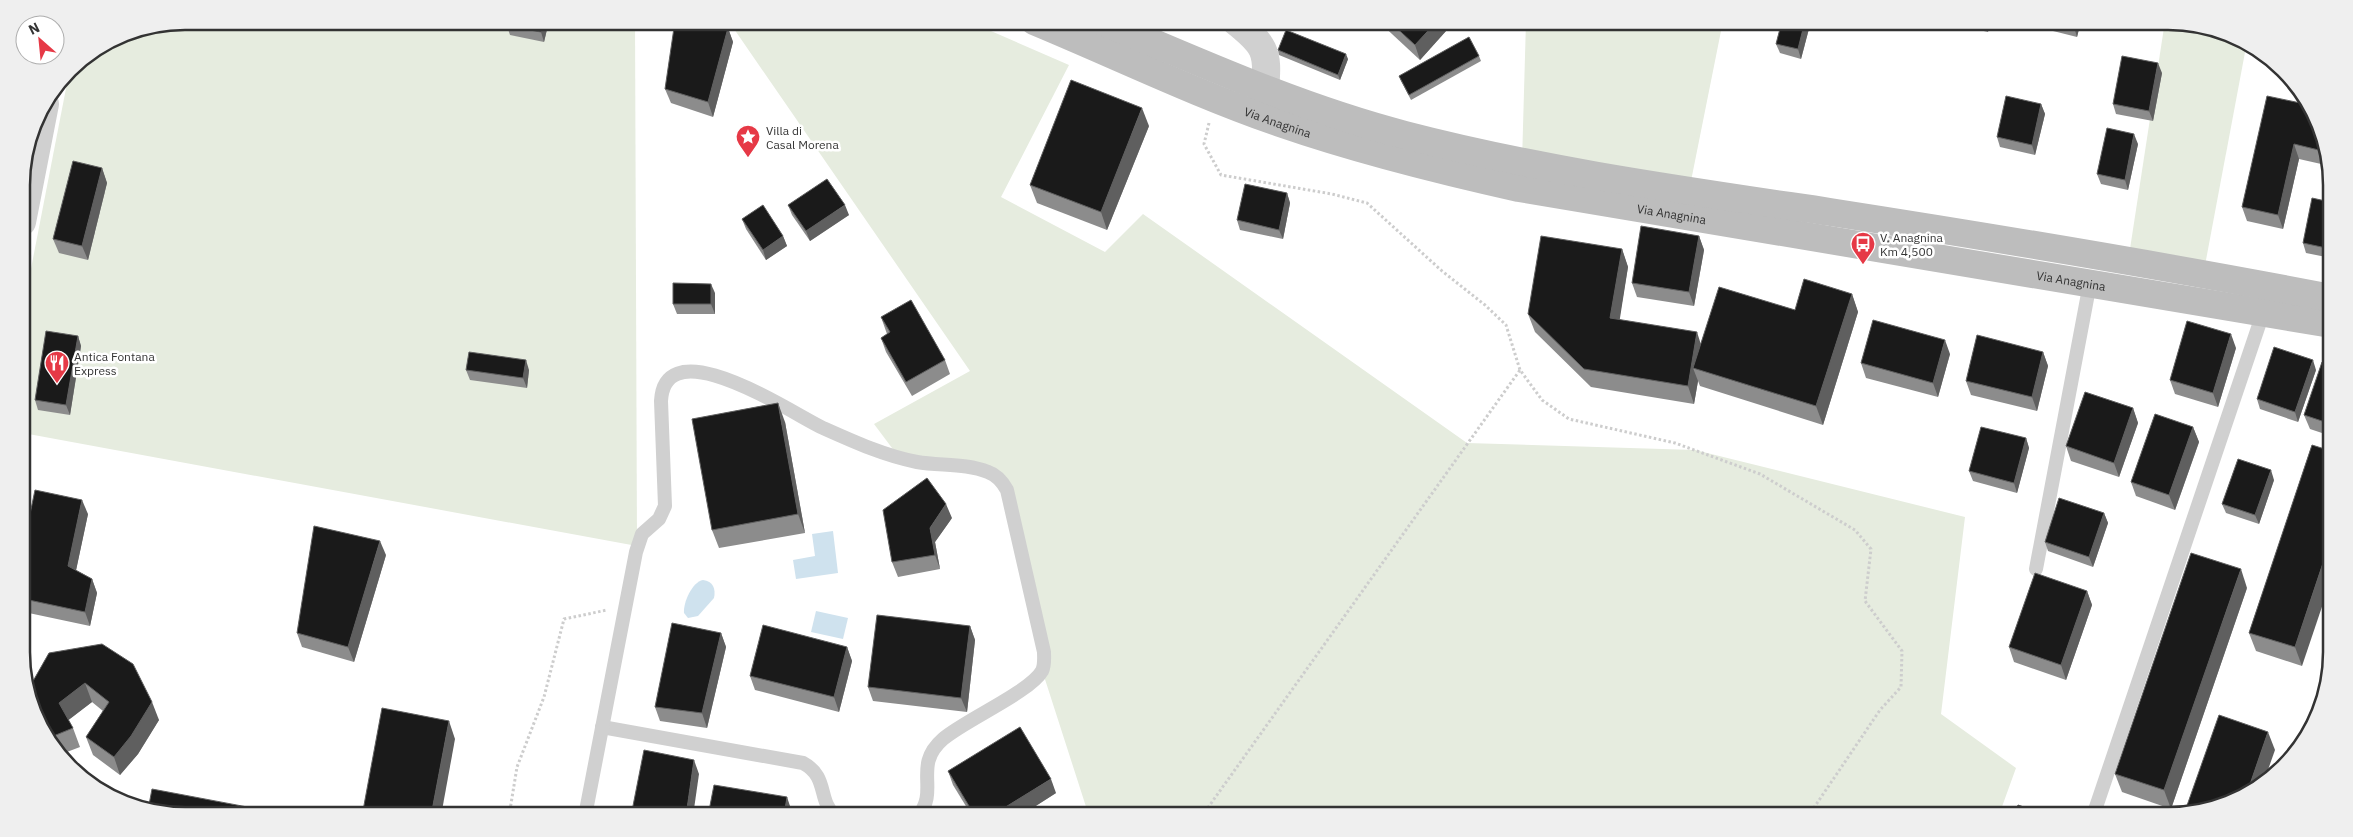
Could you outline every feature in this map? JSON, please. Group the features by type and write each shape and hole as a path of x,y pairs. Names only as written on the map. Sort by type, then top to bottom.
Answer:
{"main road":[{"name":"Via Anagnina","path":"1055,30 1215,98 1342,144 1447,173 1519,188 2323,323"},
{"name":"Via Anagnina","path":"1124,30 1265,88 1372,126 1522,162 2128,262 2323,297"}],"street":[{"path":"1246,30 1265,52 1267,66 1265,88"},
{"path":"30,176 38,136"}],"lane":[{"path":"2036,569 2090,283"},
{"path":"2096,807 2264,313"},
{"path":"587,807 625,606 642,534 659,519 665,506 661,393 667,378 680,372 689,371 745,386 823,428 898,456 916,462 972,468 996,476 1003,482 1010,495 1044,652 1042,670 1029,684 951,733 937,745 931,752 926,768 927,800 923,807"},
{"path":"602,727 803,763 816,772 820,778 828,807"}],"path":[{"path":"1215,98 1204,144 1221,175 1332,194 1367,203 1442,271 1485,304 1506,325 1520,370 1542,400 1569,419 1675,443 1760,474 1855,530 1871,548 1865,602 1902,651 1901,686 1880,710 1815,807"},
{"path":"1208,807 1520,370"},
{"path":"510,807 517,766 544,697 564,618 625,606"}],"shaded area":[{"path":"175,30 635,30 637,546 30,434 30,274 67,86 99,56 126,42 145,35"},
{"path":"735,30 989,30 1069,65 1001,197 1105,252 1143,214 1467,443 1695,450 1965,517 1941,714 2016,768 2002,807 1086,807 1042,670 1033,623 997,476 901,460 874,424 970,371"},
{"path":"1526,30 1721,30 1689,191 1522,162"},
{"path":"2164,30 2198,33 2218,38 2236,46 2245,51 2203,276 2128,262"}],"water":[{"path":"833,531 838,573 796,579 793,560 815,556 812,534"},
{"path":"703,580 713,586 714,598 698,616 688,618 684,613 687,599 695,585"},
{"path":"816,611 848,618 843,639 811,632"}],"building":[{"path":"674,30 727,30 708,102 665,89"},
{"path":"1286,30 1346,54 1338,75 1278,50"},
{"path":"1399,30 1429,30 1415,45"},
{"path":"1780,30 1803,30 1798,49 1776,44"},
{"path":"1469,37 1479,56 1409,95 1399,76"},
{"path":"2122,56 2158,63 2149,111 2113,104"},
{"path":"1071,80 1142,108 1101,212 1030,185"},
{"path":"2006,96 2041,104 2032,145 1997,137"},
{"path":"2267,96 2299,103 2311,126 2319,150 2294,144 2278,215 2242,207"},
{"path":"2107,128 2134,134 2125,180 2097,174"},
{"path":"73,161 102,168 82,246 53,239"},
{"path":"827,179 845,205 806,231 788,205"},
{"path":"1245,184 1287,193 1279,230 1237,220"},
{"path":"2312,198 2323,200 2323,247 2303,243"},
{"path":"763,205 783,236 763,250 742,219"},
{"path":"1641,226 1699,236 1689,292 1632,283"},
{"path":"1541,236 1622,249 1610,318 1697,332 1688,386 1584,369 1528,314"},
{"path":"1804,279 1852,294 1816,406 1693,368 1719,287 1795,310"},
{"path":"673,283 711,284 711,304 673,304"},
{"path":"911,300 945,360 906,382 881,338 890,332 881,317"},
{"path":"1873,320 1945,340 1933,383 1861,363"},
{"path":"2187,321 2231,334 2213,393 2170,380"},
{"path":"46,331 78,336 66,405 35,400"},
{"path":"1977,335 2043,352 2032,397 1966,381"},
{"path":"2274,347 2313,360 2295,412 2257,399"},
{"path":"469,352 526,360 523,378 466,370"},
{"path":"2322,362 2323,362 2323,421 2304,415"},
{"path":"2085,392 2133,408 2114,463 2066,446"},
{"path":"778,403 798,514 712,530 692,419"},
{"path":"2155,414 2193,427 2169,495 2131,482"},
{"path":"1981,427 2026,438 2014,483 1969,471"},
{"path":"2312,445 2323,448 2323,563 2295,647 2249,633"},
{"path":"2238,459 2271,470 2255,515 2222,504"},
{"path":"927,478 946,504 930,528 935,555 892,562 883,510"},
{"path":"35,490 82,500 68,566 92,579 85,612 30,600 30,514"},
{"path":"2059,498 2104,513 2089,557 2045,542"},
{"path":"314,526 380,541 348,647 297,633"},
{"path":"2191,553 2241,569 2164,790 2115,774"},
{"path":"2035,573 2087,591 2061,665 2009,647"},
{"path":"877,615 970,626 961,698 868,687"},
{"path":"672,623 721,633 702,713 655,707"},
{"path":"763,625 847,647 834,697 750,676"},
{"path":"102,644 133,664 152,702 131,736 114,757 86,737 109,702 85,683 59,703 73,728 55,736 38,702 33,681 49,653"},
{"path":"382,708 449,721 433,807 364,807"},
{"path":"2219,715 2268,732 2250,783 2218,799 2187,806"},
{"path":"1020,727 1051,779 1006,807 970,807 948,771"},
{"path":"644,750 694,760 687,807 633,807"},
{"path":"714,785 787,797 785,807 710,807"},
{"path":"152,789 247,807 185,807 149,803"}],"place":[{"name":"Villa di Casal Morena","path":"748,158"},
{"name":"V. Anagnina Km 4,500","path":"1863,265"},
{"name":"Antica Fontana Express","path":"57,384"}]}
